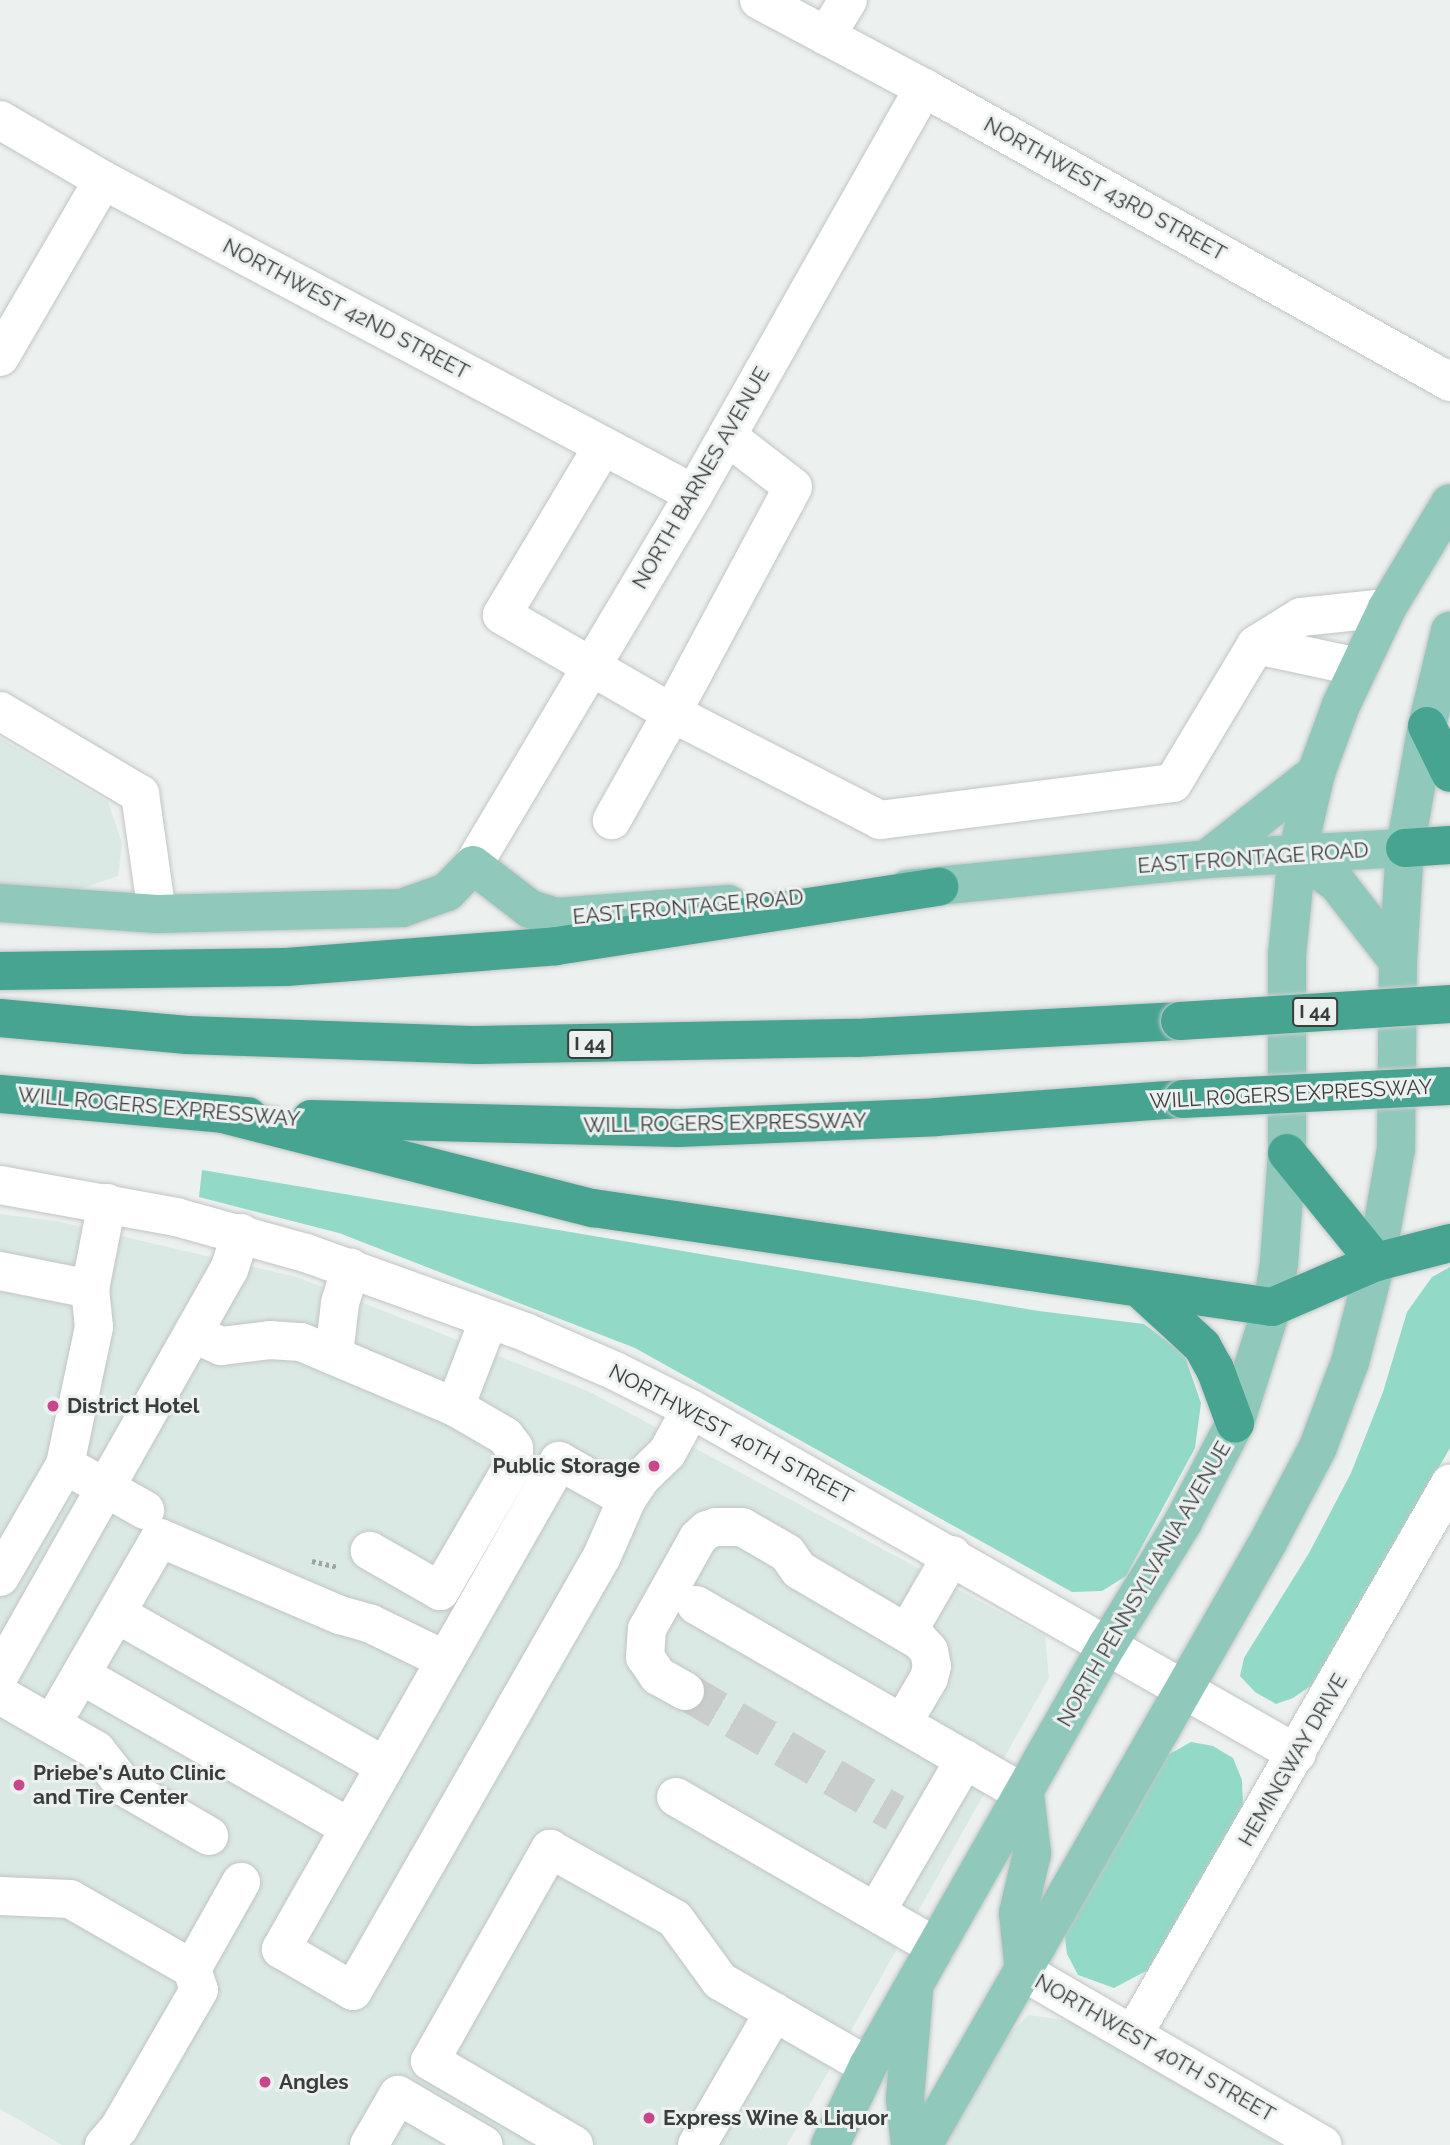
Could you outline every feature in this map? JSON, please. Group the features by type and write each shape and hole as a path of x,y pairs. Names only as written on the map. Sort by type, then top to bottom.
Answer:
{"highway":[{"path":"1427,726 1450,773"},
{"path":"1405,848 1450,845"},
{"path":"0,971 286,967 542,947 939,887"},
{"name":"I 44","path":"0,1018 187,1035 477,1045 856,1038 1450,1004"},
{"name":"WILL ROGERS EXPRESSWAY","path":"0,1094 223,1114 366,1122 678,1128 936,1117 1183,1099 1450,1086"},
{"path":"223,1114 593,1208 1272,1307 1376,1262 1450,1243"},
{"path":"1287,1153 1376,1262"},
{"path":"1139,1288 1202,1346 1215,1369 1235,1423"}],"main road":[{"name":"NORTH PENNSYLVANIA AVENUE","path":"830,2145 867,2066 1025,1794 1108,1644 1183,1521 1235,1423 1272,1307 1287,1153 1287,955 1297,855 1317,773 1359,667 1387,608 1450,503"},
{"path":"923,2145 1024,1972 1182,1688 1268,1542 1318,1447 1350,1362 1376,1262 1396,1149 1398,961 1405,848 1427,726 1443,688 1450,631"},
{"path":"1207,859 1317,773"},
{"name":"EAST FRONTAGE ROAD","path":"473,865 530,909 556,917 939,887 1207,859 1405,848"},
{"path":"1297,855 1337,883 1398,961"},
{"path":"0,903 157,914 402,908 447,892 473,865"},
{"path":"1024,1972 1018,1913 1032,1854 1025,1794"},
{"path":"910,2145 905,2098 914,1985"}],"street":[{"name":"NORTHWEST 43RD STREET","path":"759,0 924,88 1450,382"},
{"path":"826,36 848,0"},
{"name":"NORTH BARNES AVENUE","path":"473,865 694,494 924,88"},
{"name":"NORTHWEST 42ND STREET","path":"0,120 103,180 694,494"},
{"path":"0,358 103,180"},
{"path":"612,821 793,487 727,436"},
{"path":"603,446 502,615 672,713 880,820 1173,783 1256,645 1301,617 1387,608"},
{"path":"1256,645 1359,667"},
{"path":"0,711 140,794 157,914"},
{"name":"NORTHWEST 40TH STREET","path":"0,1185 107,1203 241,1233 351,1268 489,1319 615,1371 691,1409 952,1555 1297,1754"},
{"path":"0,1577 65,1465 94,1326 90,1289 107,1203"},
{"path":"0,1674 229,1270 241,1233"},
{"path":"334,1355 340,1303 351,1268"},
{"path":"0,1271 90,1289"},
{"path":"455,1407 489,1319"},
{"path":"194,1334 221,1346 270,1340 301,1342 455,1407 505,1436 514,1448 514,1464 440,1591 370,1551"},
{"path":"627,1499 559,1461 281,1949 353,1991 602,1556 627,1499 642,1477 667,1453 691,1409"},
{"path":"65,1465 145,1510"},
{"name":"HEMINGWAY DRIVE","path":"1133,2035 1297,1754 1450,1483"},
{"path":"685,1691 658,1676 646,1657 647,1629 698,1538 707,1530 742,1527 787,1553 799,1570 907,1633 929,1651 932,1666 902,1724"},
{"path":"350,1828 72,1690 160,1538 340,1615 371,1624 445,1660"},
{"path":"907,1633 952,1555"},
{"path":"696,1605 1025,1794"},
{"path":"117,1614 385,1766"},
{"path":"0,1695 96,1750 126,1788 209,1836"},
{"path":"876,1912 909,1821 965,1759"},
{"path":"676,1797 936,1947"},
{"path":"407,2100 550,1849 675,1919 720,1981 867,2066"},
{"path":"192,1969 241,1882"},
{"path":"0,1896 70,1899 192,1969 199,1990 119,2128 104,2145"},
{"name":"NORTHWEST 40TH STREET","path":"1024,1972 1323,2145"},
{"path":"697,2145 774,2012"},
{"path":"430,2060 574,2145"},
{"path":"369,2145 398,2095 479,2144"}],"shaded area":[{"path":"0,738 108,802 122,843 118,876 68,893 0,887"},
{"path":"0,1214 56,1221 297,1277 588,1391 1045,1636 1049,1678 787,2145 62,2145 0,2109"},
{"path":"1029,2015 1071,2021 1282,2145 943,2145 995,2047"}],"green space":[{"path":"202,1170 1039,1311 1144,1324 1184,1354 1201,1403 1195,1448 1126,1576 1102,1591 1072,1592 635,1348 339,1233 199,1197"},
{"path":"1450,1267 1450,1448 1312,1685 1293,1698 1276,1704 1255,1692 1240,1676 1244,1658 1309,1553 1351,1473 1383,1392 1407,1312 1432,1277"},
{"path":"1191,1742 1213,1746 1233,1758 1242,1780 1243,1805 1148,1970 1114,1988 1078,1975 1067,1954 1064,1930 1166,1756"}],"tunnel":[{"path":"685,1691 895,1813"}],"place":[{"name":"District Hotel","path":"53,1406"},
{"name":"Public Storage","path":"654,1466"},
{"name":"Priebe's Auto Clinic and Tire Center","path":"19,1785"},
{"name":"Angles","path":"265,2082"},
{"name":"Express Wine & Liquor","path":"649,2118"}]}
